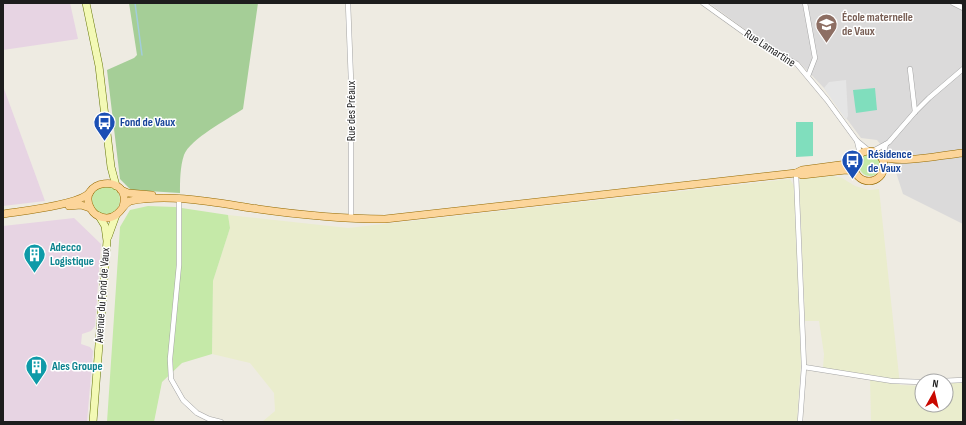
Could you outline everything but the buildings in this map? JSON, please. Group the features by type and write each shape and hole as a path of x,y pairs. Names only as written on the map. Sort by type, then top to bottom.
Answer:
{"main road":[{"path":"44,208 87,196 97,185 104,182 110,183 128,193 207,201 313,216 351,219 385,219 796,173 802,170 847,164 855,161 860,154 871,151 889,159 904,160 963,153"},
{"path":"855,161 855,171 858,175 862,179 872,180 880,176 884,167 882,157"},
{"path":"884,167 904,160"},
{"path":"796,173 802,175 846,170 855,171"},
{"path":"119,188 124,198 122,207"},
{"path":"90,192 88,200 90,208 99,216 108,218 116,215 127,202 132,200 176,198"},
{"path":"3,214 80,205 90,208"}],"street":[{"path":"86,3 99,66 111,167 119,188"},
{"name":"Rue des Préaux","path":"348,3 351,81 351,219"},
{"name":"Rue Lamartine","path":"703,3 763,46 792,61 808,76 857,141 871,151"},
{"path":"805,3 815,58 808,76"},
{"path":"953,3 963,8"},
{"path":"910,69 915,112"},
{"path":"871,151 889,142 929,98 963,69"},
{"name":"Rue Lamartine","path":"857,141 860,154"},
{"path":"882,157 886,144"},
{"path":"104,182 109,177 111,167"},
{"path":"796,173 804,367 800,422"},
{"path":"176,198 179,265 170,359 171,378 183,400 197,413 209,419 221,422"},
{"name":"Avenue du Fond de Vaux","path":"107,240 116,215"},
{"name":"Avenue du Fond de Vaux","path":"93,422 107,240 105,226 99,216"},
{"path":"804,367 892,381 914,382"}],"shaded area":[{"path":"3,3 70,3 78,39 3,50"},
{"path":"709,3 963,3 963,224 903,194 891,157 877,140 861,138 824,88 799,62 765,44"},
{"path":"846,80 848,116 846,120 824,88 829,82"},
{"path":"3,86 45,201 3,206"},
{"path":"74,218 101,244 95,326 91,331 82,334 81,344 90,347 93,351 87,422 3,422 3,226"}],"green space":[{"path":"129,3 258,3 243,109 201,136 188,149 184,155 182,164 180,193 131,190 120,179 107,70 134,58 137,55"},
{"path":"875,88 877,110 856,113 853,90"},
{"path":"796,122 813,122 813,156 796,157"},
{"path":"870,154 878,157 881,165 878,173 870,176 862,173 859,165 862,157"},
{"path":"833,176 842,178 855,186 869,190 879,189 900,385 914,386 914,413 954,413 954,383 963,382 963,422 871,422 870,376 823,368 824,354 819,321 805,321 799,181 802,178"},
{"path":"790,179 795,188 801,362 797,422 691,422 676,419 668,422 262,422 275,411 274,393 250,363 212,354 213,281 230,228 228,215 348,228"},
{"path":"106,186 116,190 120,200 116,210 106,214 96,210 92,200 96,190"},
{"path":"148,206 175,207 228,215 230,228 213,281 212,354 182,363 162,382 154,422 107,422 120,227 130,210"}],"waterway":[{"path":"135,3 142,55"}],"place":[{"name":"École maternelle de Vaux","path":"827,44"},
{"name":"Fond de Vaux","path":"105,142"},
{"name":"Résidence de Vaux","path":"852,180"},
{"name":"Adecco Logistique","path":"34,274"},
{"name":"Ales Groupe","path":"36,386"}]}
